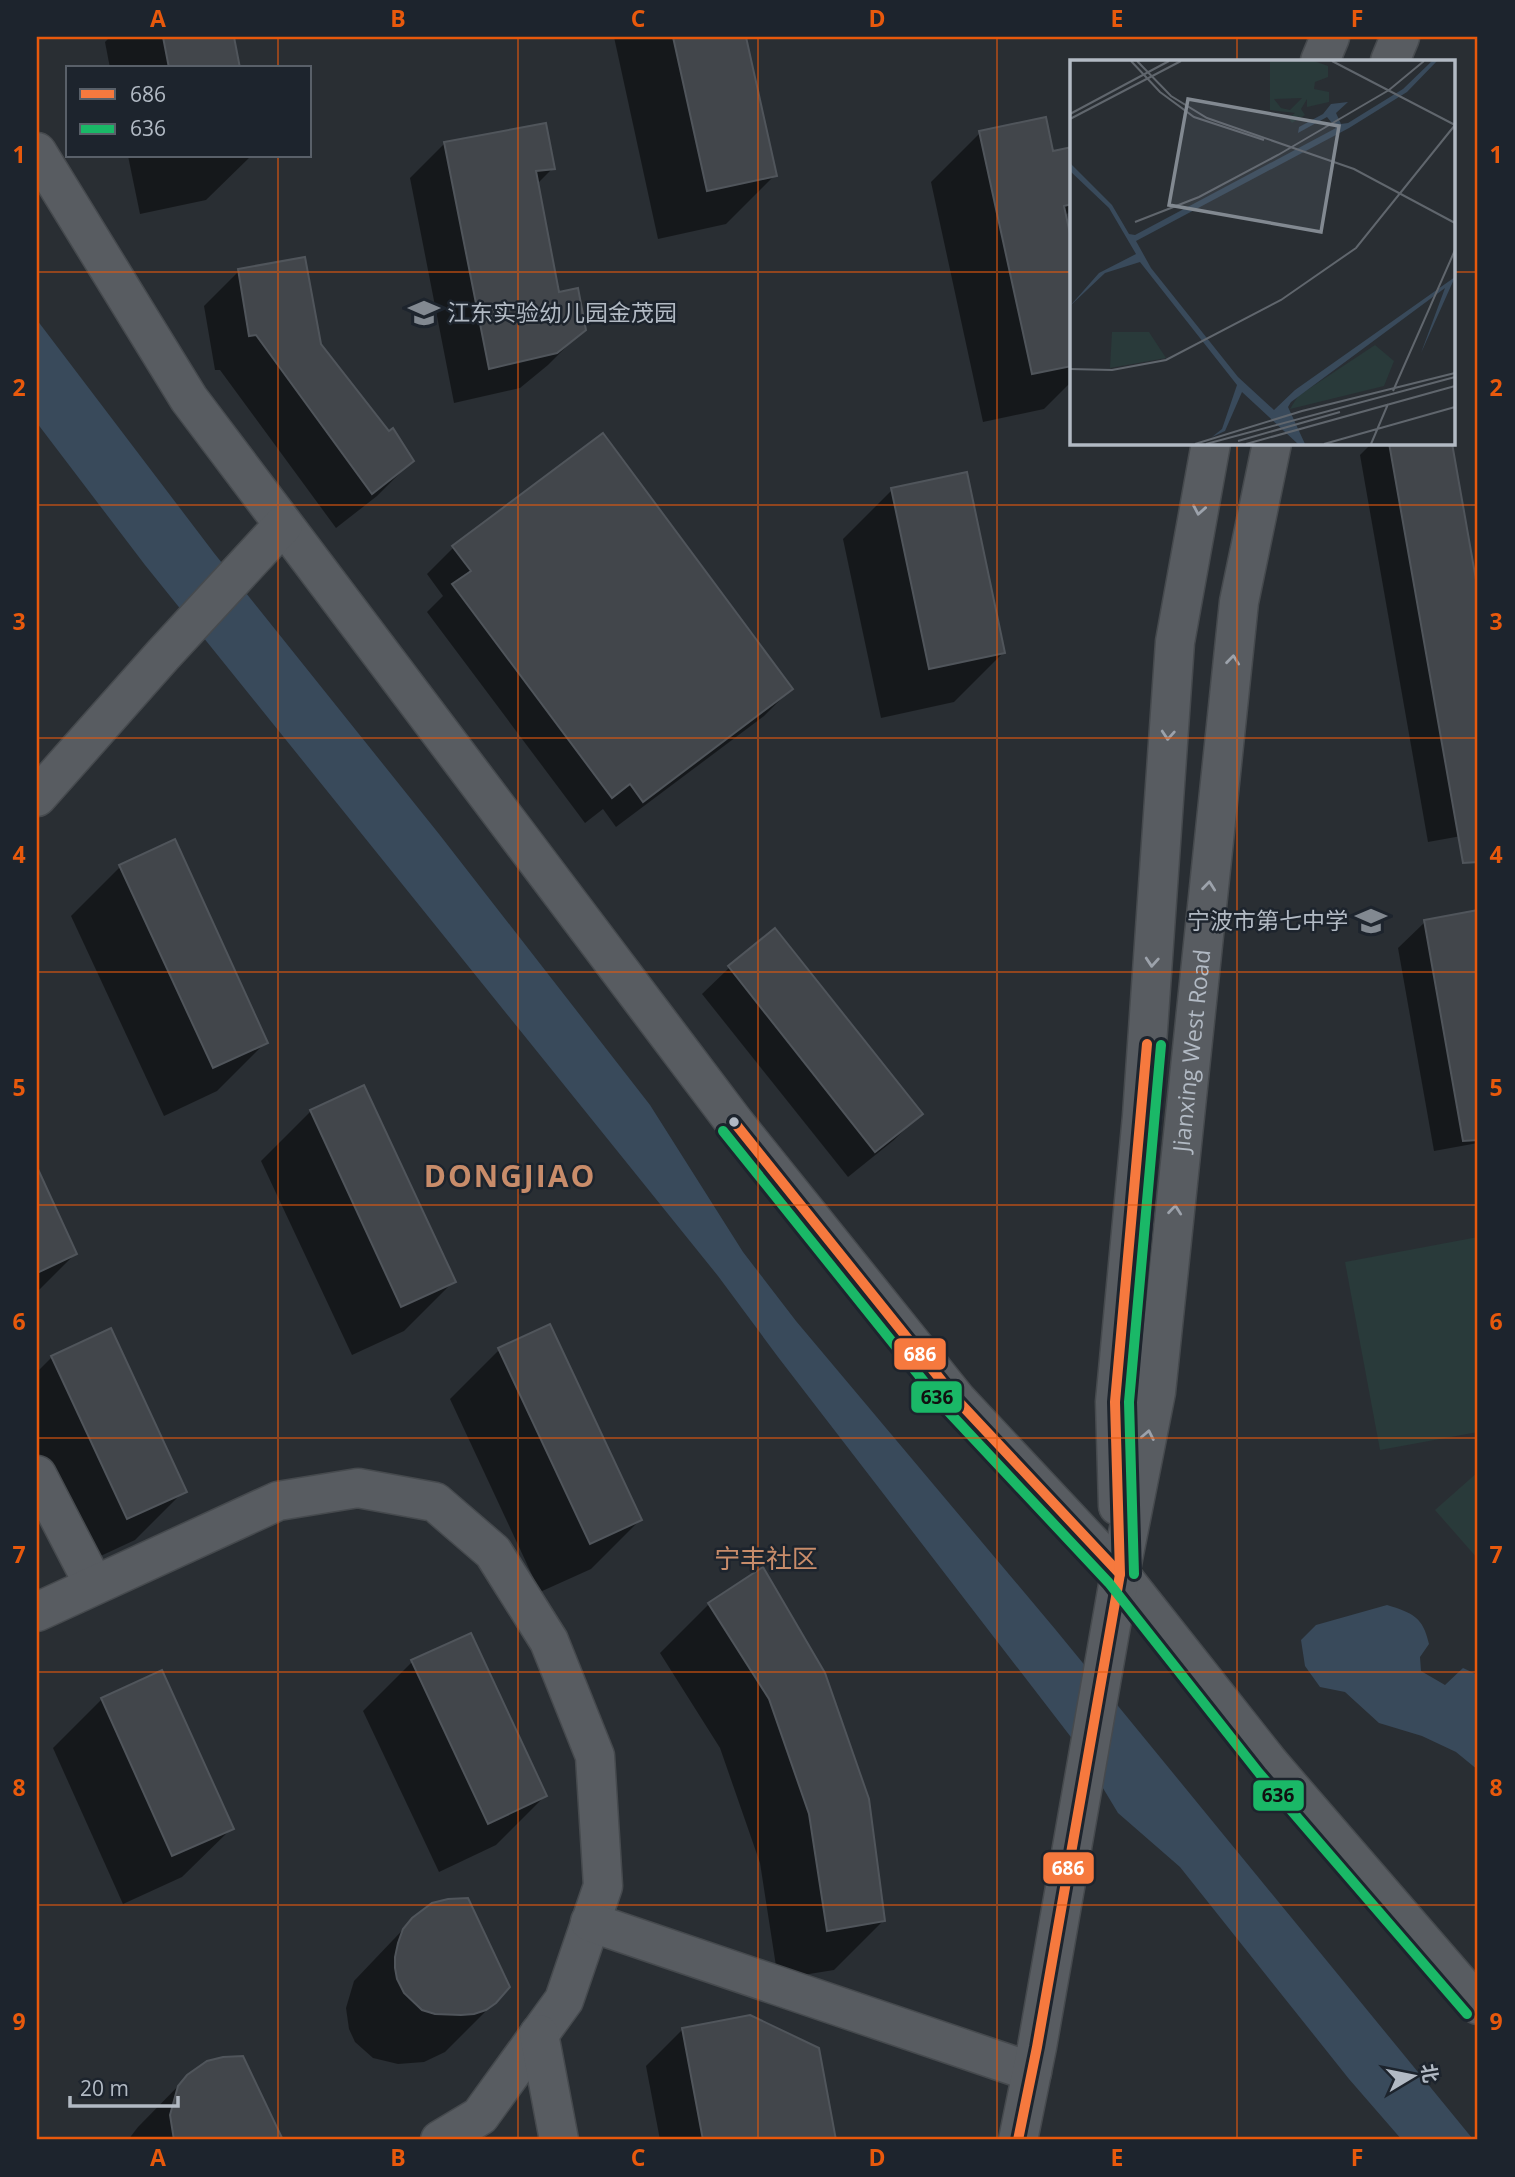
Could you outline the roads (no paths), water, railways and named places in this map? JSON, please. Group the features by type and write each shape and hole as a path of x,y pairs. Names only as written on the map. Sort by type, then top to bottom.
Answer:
{"street":[{"path":"1320,60 1330,37"},
{"path":"1390,60 1400,37"},
{"path":"37,152 188,400 276,533 734,1122 957,1400 1119,1574 1270,1764 1478,2006"},
{"name":"Jianxing West Road","path":"1119,1574 1115,1402 1142,1116 1175,642 1211,444"},
{"name":"Jianxing West Road","path":"1018,2140 1119,1574 1156,1392 1239,602 1272,444"},
{"path":"37,797 276,533"},
{"path":"37,1475 94,1585"},
{"path":"37,1612 278,1501 358,1488 435,1502 493,1552 549,1641 595,1756 603,1886 564,2000 480,2116 440,2140"},
{"path":"590,1922 1032,2072"},
{"path":"539,2034 559,2140"}],"water":[{"path":"37,320 214,553 439,834 650,1105 743,1252 796,1321 1055,1629 1472,2138 1477,2140 1402,2140 1349,2079 1180,1867 1118,1813 1077,1745 718,1276 145,565 37,423"},
{"path":"1387,1605 1415,1617 1424,1628 1429,1644 1420,1657 1421,1671 1445,1685 1463,1668 1478,1675 1478,1770 1456,1752 1422,1736 1379,1723 1345,1692 1320,1687 1305,1666 1301,1640 1316,1625"}],"place":[{"name":"江东实验幼儿园金茂园","path":"424,313"},
{"name":"宁波市第七中学","path":"1371,921"}],"district":[{"name":"DONGJIAO","path":"510,1177"},
{"name":"宁丰社区","path":"766,1559"}]}
